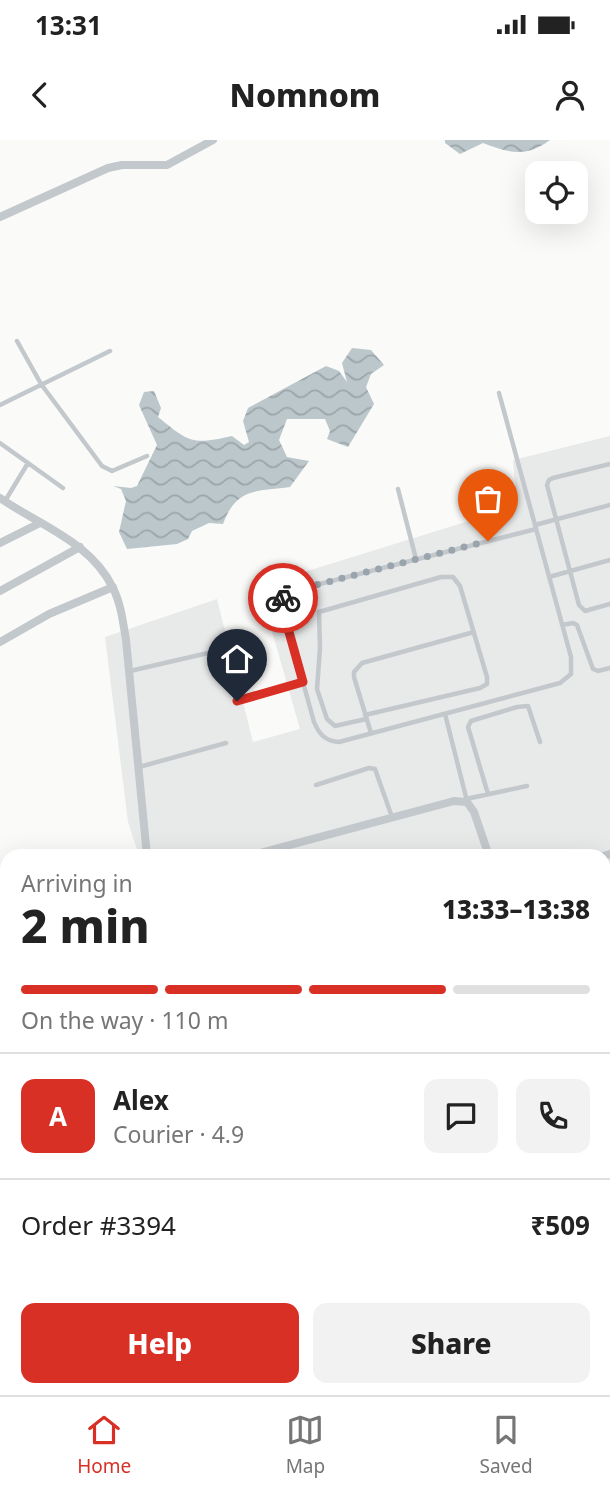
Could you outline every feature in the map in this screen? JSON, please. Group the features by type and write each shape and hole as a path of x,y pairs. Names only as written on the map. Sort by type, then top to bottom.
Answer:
{"street":[{"path":"0,217 108,168 122,165 167,165 213,140"},
{"path":"3,503 80,547 97,563 113,587 121,610 129,672 146,849"},
{"path":"0,543 40,523"},
{"path":"0,591 80,547"},
{"path":"0,642 49,614 113,587"},
{"path":"288,849 392,817 454,801 467,801 474,812 487,849"}],"lane":[{"path":"17,341 41,384 107,470 118,470 147,456"},
{"path":"0,405 110,351"},
{"path":"499,393 536,527 572,663 569,678 560,683 339,742 326,739 319,732 282,607 285,595 300,589 536,527 610,505"},
{"path":"0,443 63,488"},
{"path":"3,503 28,463"},
{"path":"610,464 549,480 547,485 579,604 589,611 610,604"},
{"path":"398,489 416,559"},
{"path":"549,577 610,560"},
{"path":"447,576 453,577 460,586 474,632 487,677 485,685 335,726 327,719 317,684 320,648 318,614 321,610 447,576"},
{"path":"562,625 577,625 593,669 610,667"},
{"path":"370,733 354,677 354,672 362,663 474,632"},
{"path":"129,672 208,653"},
{"path":"237,701 303,682"},
{"path":"488,794 468,727 471,721 528,706 540,742"},
{"path":"444,713 467,801 527,786"},
{"path":"138,768 226,743"},
{"path":"316,785 369,768 375,769 392,817"}],"shaded area":[{"path":"610,436 610,849 137,849 128,822 105,637 217,599 253,742 300,729 259,586 517,506 513,460"}],"water":[{"path":"445,140 550,140 533,149 517,152 483,143 460,154 445,143"},
{"path":"352,348 371,350 384,365 371,374 366,387 374,404 348,447 327,439 330,431 325,419 287,419 279,440 287,457 309,461 290,487 257,491 241,497 228,512 223,524 209,523 192,531 188,539 177,544 127,549 119,532 126,501 121,489 113,486 137,486 157,445 139,405 144,392 154,391 161,408 158,417 185,437 199,441 232,436 244,445 249,442 243,421 248,408 326,366 339,371 347,382 342,363"}],"way so far":[{"path":"283,598 300,589 488,541"}],"route":[{"path":"237,701 303,682 282,607 283,598"}]}
